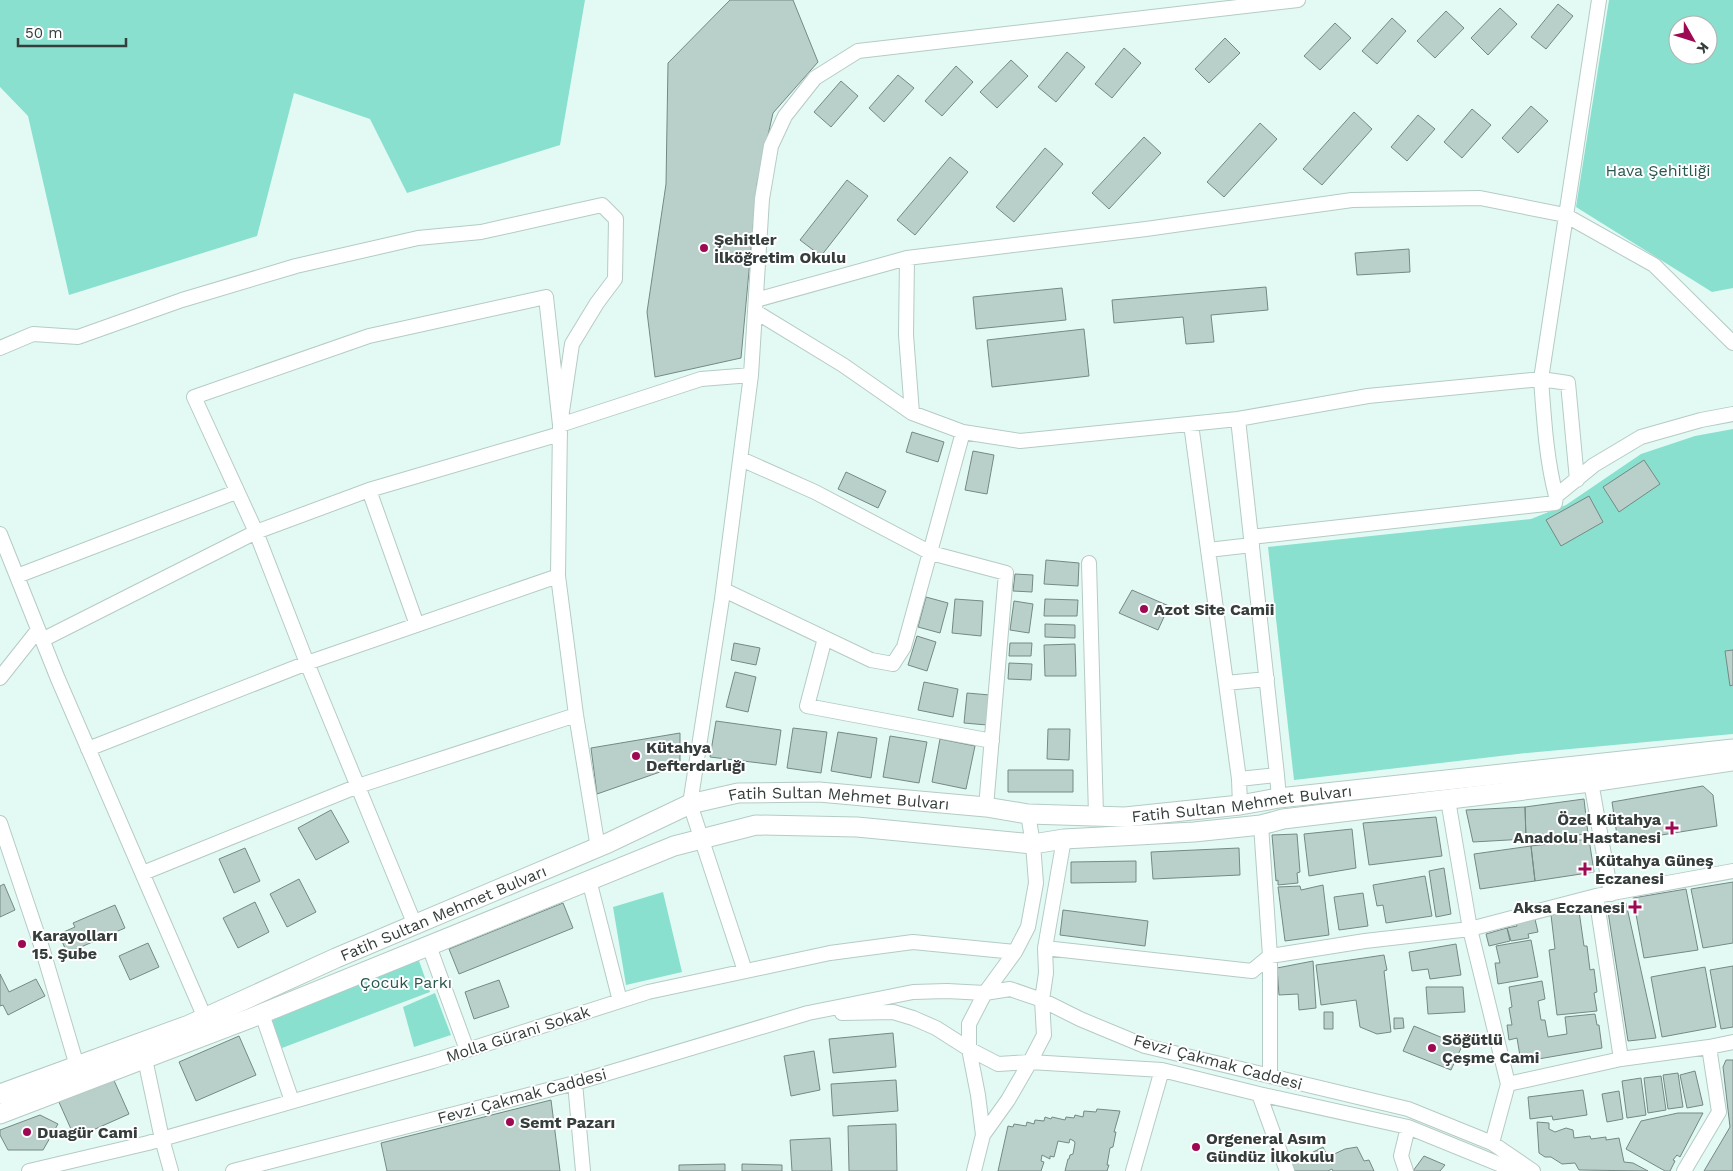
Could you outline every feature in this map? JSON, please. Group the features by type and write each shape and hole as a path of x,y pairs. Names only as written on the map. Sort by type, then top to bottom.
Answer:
{"main road":[{"name":"Fatih Sultan Mehmet Bulvarı","path":"0,1093 205,1018 336,958 598,848 690,804 738,792 818,792 986,807 1028,814 1125,817 1278,798 1733,749"},
{"name":"Fatih Sultan Mehmet Bulvarı","path":"0,1114 262,1014 674,846 756,825 857,827 1033,844 1064,839 1194,832 1261,825 1283,819 1591,782 1733,761"},
{"path":"1278,798 1283,819"},
{"path":"1240,804 1242,826"}],"street":[{"path":"745,971 690,804 724,590 751,376 762,200 771,146 785,116 815,78 858,51 1298,0"},
{"path":"1208,550 1251,541 1556,503 1545,438 1541,379 1599,0"},
{"path":"756,306 907,258 1136,230 1352,200 1480,198 1565,215 1654,265 1733,343"},
{"path":"0,348 33,334 78,337 182,300 315,262 418,238 481,232 602,205 616,219 615,279 597,303 572,344 560,430"},
{"path":"907,258 906,335 912,412"},
{"path":"415,924 307,663 256,532 194,397 369,336 546,297 560,430 558,576 576,715 598,848"},
{"path":"756,306 912,412 963,432 1020,441 1238,419 1368,396 1541,379 1568,383 1577,480"},
{"path":"0,678 40,635 256,532 369,490 560,430 701,379 751,376"},
{"path":"1556,496 1594,465 1641,437 1701,420 1733,414"},
{"path":"1238,419 1267,679 1278,798"},
{"path":"1191,424 1239,779 1240,804"},
{"path":"724,590 871,660 893,664 904,647 963,432"},
{"path":"740,459 815,492 931,553 1006,573 986,807"},
{"path":"369,490 418,625"},
{"path":"17,576 236,492"},
{"path":"0,534 88,749 205,1018"},
{"path":"1089,563 1096,816"},
{"path":"88,749 307,663 558,576"},
{"path":"825,638 807,706 992,741"},
{"path":"1226,683 1267,679"},
{"path":"142,873 358,786 576,715"},
{"path":"1239,779 1277,774"},
{"path":"1591,782 1611,894"},
{"path":"1448,800 1470,928 1508,1084 1492,1144"},
{"path":"974,1171 983,1135 969,1049 969,1024 985,993 1015,952 1028,927 1036,883 1033,844 1028,814"},
{"path":"0,823 43,951 77,1066"},
{"path":"1261,825 1270,956 1270,1076"},
{"path":"983,1135 1008,1100 1044,1035 1042,1000 1046,974 1045,948 1064,839"},
{"path":"1045,948 1252,972 1270,956 1365,941 1470,928 1596,896 1733,870"},
{"path":"589,880 620,1002"},
{"path":"1596,896 1621,1059"},
{"name":"Molla Gürani Sokak","path":"29,1171 162,1139 467,1050 648,992 830,953 914,942 1015,952"},
{"path":"429,946 467,1050"},
{"name":"Fevzi Çakmak Caddesi","path":"233,1171 575,1083 808,1013 913,992 985,993 1010,989 1042,1000 1080,1019 1145,1046 1408,1109 1492,1144 1533,1171"},
{"name":"Fevzi Çakmak Caddesi","path":"808,1013 893,1012 936,1028 969,1049 998,1064 1030,1062 1162,1070 1408,1127 1516,1171"},
{"path":"262,1014 292,1101"},
{"path":"1508,1084 1621,1059 1733,1042"},
{"path":"1684,1171 1719,1112 1709,1047"},
{"path":"145,1059 162,1139 171,1171"},
{"path":"1133,1171 1162,1070"},
{"path":"575,1083 583,1171"},
{"path":"1260,1094 1287,1171"},
{"path":"1406,1171 1401,1156 1408,1127"}],"green space":[{"path":"0,0 585,0 560,145 407,193 370,119 294,93 257,236 69,295 28,116 0,87"},
{"name":"Hava Şehitliği","path":"1609,0 1733,0 1733,288 1712,292 1576,207"},
{"path":"1733,429 1733,734 1527,753 1294,780 1268,547 1531,519 1566,505 1641,454 1695,436"},
{"path":"663,892 682,972 626,985 613,907"},
{"name":"Çocuk Parkı","path":"418,958 430,992 282,1048 270,1018"},
{"path":"435,993 451,1035 414,1047 403,1007"}],"building":[{"name":"Şehitler İlköğretim Okulu","path":"730,0 793,0 818,62 773,113 757,184 741,358 655,377 647,312 666,184 668,63"},
{"path":"1558,4 1573,16 1546,49 1531,37"},
{"path":"1500,8 1517,24 1488,55 1471,38"},
{"path":"1446,11 1464,28 1435,58 1417,41"},
{"path":"1392,18 1406,31 1377,64 1362,51"},
{"path":"1335,23 1351,38 1320,70 1304,56"},
{"path":"1225,38 1240,53 1209,83 1195,69"},
{"path":"1124,48 1141,63 1112,98 1095,84"},
{"path":"1067,52 1085,67 1056,102 1038,87"},
{"path":"1011,60 1028,76 997,108 980,92"},
{"path":"956,66 973,82 942,116 925,101"},
{"path":"898,75 914,88 884,122 869,108"},
{"path":"841,81 858,96 831,127 814,112"},
{"path":"1531,106 1548,121 1518,153 1502,138"},
{"path":"1472,109 1491,125 1462,158 1444,142"},
{"path":"1354,112 1372,129 1322,185 1303,169"},
{"path":"1418,115 1435,129 1407,161 1391,147"},
{"path":"1260,123 1277,139 1224,197 1207,182"},
{"path":"1144,137 1161,153 1109,209 1092,193"},
{"path":"1045,148 1063,164 1014,222 996,207"},
{"path":"950,157 968,172 915,235 897,220"},
{"path":"847,180 868,196 821,256 800,240"},
{"path":"1409,249 1410,272 1357,275 1355,253"},
{"path":"1266,287 1268,310 1211,315 1214,342 1186,344 1183,317 1114,323 1112,300"},
{"path":"1062,288 1066,320 976,329 973,297"},
{"path":"1084,329 1089,376 992,387 987,340"},
{"path":"912,432 944,442 938,462 906,452"},
{"path":"973,451 994,455 987,494 965,490"},
{"path":"1644,460 1660,484 1619,512 1603,487"},
{"path":"846,472 886,491 878,508 838,489"},
{"path":"1589,496 1603,522 1561,546 1546,520"},
{"path":"1046,560 1079,563 1078,586 1044,584"},
{"path":"1015,574 1033,575 1032,592 1013,591"},
{"name":"Azot Site Camii","path":"1132,590 1169,606 1158,630 1119,613"},
{"path":"926,597 948,603 940,633 918,627"},
{"path":"955,599 983,601 981,636 952,633"},
{"path":"1045,599 1078,600 1077,616 1044,616"},
{"path":"1014,601 1033,604 1029,633 1010,630"},
{"path":"1045,624 1075,625 1075,638 1045,637"},
{"path":"917,636 936,642 927,671 908,665"},
{"path":"734,643 760,648 756,665 731,660"},
{"path":"1010,643 1032,643 1031,656 1009,656"},
{"path":"1075,644 1076,676 1045,676 1044,645"},
{"path":"1733,650 1733,685 1730,686 1725,651"},
{"path":"1009,663 1032,664 1031,680 1008,679"},
{"path":"735,672 756,677 748,712 726,707"},
{"path":"924,682 958,689 953,717 918,710"},
{"path":"967,693 990,695 987,725 964,723"},
{"path":"716,721 781,730 776,765 710,757"},
{"path":"793,728 827,732 821,773 787,768"},
{"path":"1048,729 1070,729 1069,760 1047,759"},
{"path":"838,732 877,738 871,778 831,771"},
{"name":"Kütahya Defterdarlığı","path":"680,733 680,765 597,794 591,748"},
{"path":"890,736 927,742 919,783 883,777"},
{"path":"940,739 975,746 966,789 932,782"},
{"path":"1008,770 1073,770 1073,792 1008,792"},
{"name":"Özel Kütahya Anadolu Hastanesi","path":"1703,786 1713,795 1717,826 1618,842 1612,802"},
{"path":"1584,799 1588,834 1526,839 1525,807"},
{"path":"1525,807 1526,839 1473,842 1466,810"},
{"path":"331,810 349,842 316,860 298,828"},
{"path":"1436,817 1442,856 1369,865 1363,823"},
{"path":"1352,829 1356,868 1309,876 1304,834"},
{"path":"1297,834 1300,872 1297,873 1298,883 1278,885 1278,880 1276,881 1272,835"},
{"path":"1589,839 1594,872 1535,881 1531,846"},
{"path":"1531,846 1535,881 1480,889 1474,854"},
{"path":"245,848 260,881 234,893 219,859"},
{"path":"1239,848 1240,875 1153,879 1151,852"},
{"path":"1136,861 1136,882 1071,883 1071,862"},
{"path":"1444,868 1451,914 1436,917 1429,871"},
{"path":"1425,876 1432,916 1386,923 1383,905 1377,906 1373,885"},
{"path":"299,879 316,912 287,927 270,894"},
{"path":"1733,882 1733,943 1703,948 1691,889"},
{"path":"4,884 15,910 0,917 0,886"},
{"path":"1323,885 1329,935 1285,941 1278,887 1300,886 1301,890"},
{"path":"1686,889 1698,950 1644,958 1633,898"},
{"path":"1363,893 1368,926 1339,930 1334,897"},
{"path":"255,902 269,932 238,948 223,918"},
{"path":"563,903 573,928 459,974 449,949"},
{"path":"1626,903 1656,1038 1628,1041 1607,905"},
{"path":"115,905 125,928 67,953 59,934 75,927 73,923"},
{"path":"1063,910 1148,921 1145,946 1060,935"},
{"path":"1579,911 1590,970 1594,969 1597,992 1594,993 1597,1011 1557,1015 1549,950 1555,949 1551,915"},
{"path":"1534,915 1538,932 1528,934 1529,938 1511,941 1507,928 1517,926 1515,919"},
{"path":"1507,928 1510,941 1489,946 1486,934"},
{"path":"1531,940 1538,977 1498,984 1495,963 1500,963 1496,946"},
{"path":"148,943 159,967 130,980 119,956"},
{"path":"1456,944 1461,975 1430,979 1428,969 1412,971 1409,952"},
{"path":"1384,955 1387,970 1384,971 1391,1032 1377,1034 1360,1027 1356,1000 1321,1005 1316,965"},
{"path":"1313,961 1316,1008 1299,1010 1298,994 1279,995 1277,968"},
{"path":"1733,966 1733,1027 1721,1029 1710,970"},
{"path":"1705,967 1716,1027 1662,1037 1651,977"},
{"path":"0,974 9,992 36,979 45,996 8,1015 3,1005 0,1006"},
{"path":"499,980 509,1007 474,1019 465,992"},
{"path":"1542,981 1545,999 1538,1001 1541,1020 1545,1020 1548,1037 1567,1034 1565,1017 1595,1014 1597,1025 1599,1025 1602,1048 1521,1062 1517,1038 1509,1040 1507,1025 1512,1025 1509,1008 1512,1007 1509,987"},
{"path":"1426,987 1463,987 1465,1012 1428,1014"},
{"path":"1324,1012 1333,1012 1333,1029 1324,1029"},
{"path":"1394,1018 1403,1018 1404,1028 1394,1029"},
{"name":"Söğütlü Çeşme Cami","path":"1414,1026 1462,1046 1451,1070 1403,1051"},
{"path":"893,1033 896,1067 833,1073 829,1039"},
{"path":"239,1036 256,1075 196,1101 179,1062"},
{"path":"814,1051 820,1090 791,1096 784,1056"},
{"path":"1726,1060 1733,1060 1733,1171 1704,1171 1730,1127 1723,1067"},
{"path":"1695,1071 1703,1105 1687,1108 1680,1075"},
{"path":"1678,1073 1683,1107 1668,1109 1663,1075"},
{"path":"112,1076 129,1114 75,1138 58,1100"},
{"path":"1661,1076 1666,1110 1648,1113 1644,1078"},
{"path":"1641,1078 1646,1115 1627,1118 1622,1081"},
{"path":"896,1080 898,1111 833,1116 831,1084"},
{"path":"1583,1090 1587,1115 1553,1120 1552,1116 1530,1119 1528,1097"},
{"path":"1619,1091 1623,1119 1607,1122 1602,1094"},
{"name":"Semt Pazarı","path":"551,1100 560,1171 387,1171 381,1143"},
{"path":"1097,1109 1120,1111 1114,1132 1116,1132 1113,1147 1110,1148 1107,1171 1065,1171 1068,1159 1073,1154 1075,1143 1070,1139 1069,1143 1058,1141 1054,1157 1050,1156 1050,1159 1042,1155 1041,1161 1044,1162 1041,1171 998,1171 1008,1126 1013,1127 1014,1124 1026,1126 1027,1122 1034,1124 1035,1120 1044,1121 1045,1117 1065,1120 1066,1117 1074,1118 1075,1115 1083,1117 1084,1111 1096,1112"},
{"path":"1678,1113 1703,1113 1680,1157 1677,1155 1673,1160 1675,1161 1670,1171 1665,1171 1626,1149 1641,1121"},
{"name":"Duagür Cami","path":"40,1115 58,1124 43,1150 8,1150 0,1135 0,1130"},
{"path":"1537,1122 1549,1123 1549,1129 1555,1132 1566,1128 1573,1130 1574,1138 1590,1136 1591,1139 1606,1137 1606,1140 1619,1138 1624,1162 1633,1163 1648,1171 1579,1170 1575,1163 1562,1164 1551,1157 1545,1157 1539,1153"},
{"path":"896,1124 897,1171 849,1171 848,1126"},
{"path":"830,1138 832,1171 792,1171 790,1140"},
{"path":"1323,1147 1328,1157 1345,1149 1357,1147 1364,1161 1369,1160 1374,1171 1333,1171 1332,1169 1328,1171 1294,1171 1290,1164"},
{"path":"1424,1156 1445,1165 1440,1171 1413,1171"},
{"path":"725,1164 725,1171 679,1171 679,1165"},
{"path":"742,1164 782,1165 782,1171 742,1171"}],"place":[{"name":"Şehitler İlköğretim Okulu","path":"704,248"},
{"name":"Azot Site Camii","path":"1144,609"},
{"name":"Kütahya Defterdarlığı","path":"636,756"},
{"name":"Özel Kütahya Anadolu Hastanesi","path":"1672,828"},
{"name":"Kütahya Güneş Eczanesi","path":"1585,869"},
{"name":"Aksa Eczanesi","path":"1635,907"},
{"name":"Karayolları 15. Şube","path":"22,944"},
{"name":"Söğütlü Çeşme Cami","path":"1432,1048"},
{"name":"Semt Pazarı","path":"510,1122"},
{"name":"Duagür Cami","path":"27,1132"},
{"name":"Orgeneral Asım Gündüz İlkokulu","path":"1196,1147"}]}
